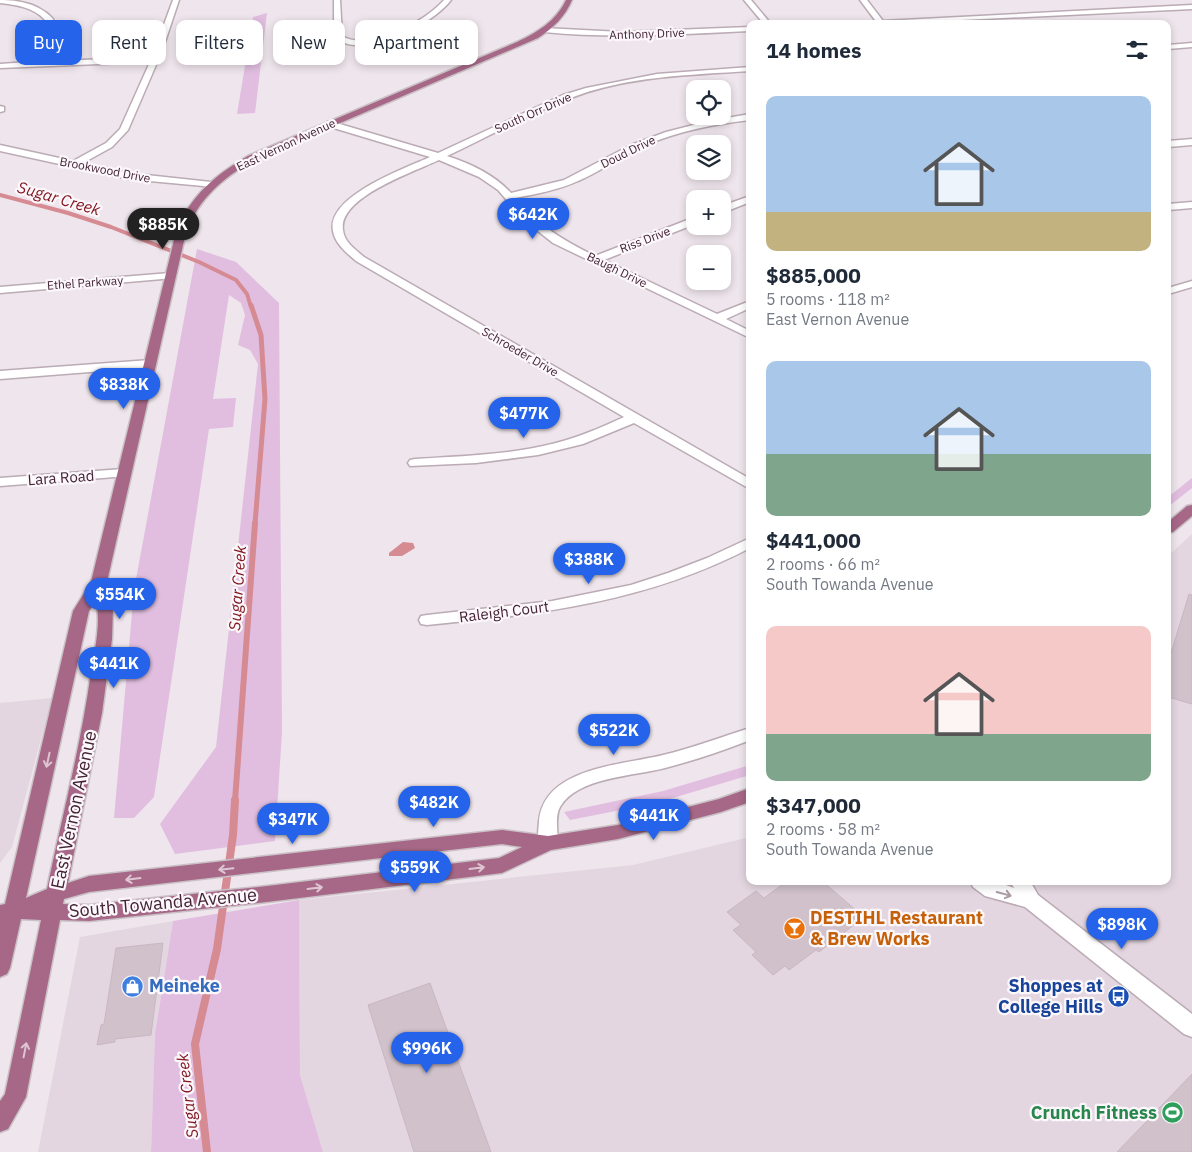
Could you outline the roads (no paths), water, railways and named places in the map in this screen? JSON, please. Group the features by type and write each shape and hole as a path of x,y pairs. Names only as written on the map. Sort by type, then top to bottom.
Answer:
{"main road":[{"name":"East Vernon Avenue","path":"0,968 7,912 81,611 99,582 170,276 181,232 190,209 211,185 251,158 505,52 544,30 564,12 569,0"},
{"path":"1171,526 1192,509"},
{"name":"East Vernon Avenue","path":"0,1121 15,1098 96,704 106,607 99,582"},
{"name":"South Towanda Avenue","path":"7,912 54,903 88,884 271,865 502,837 548,843 618,832 653,824 746,796"},
{"name":"South Towanda Avenue","path":"54,903 89,913 267,894 502,865 548,843"}],"street":[{"path":"0,0 28,6 40,11 49,20"},
{"path":"166,27 176,0"},
{"path":"337,0 338,37 350,43 386,39 437,12 448,0"},
{"path":"747,0 764,20"},
{"path":"862,0 879,20"},
{"path":"939,20 1192,7"},
{"name":"Anthony Drive","path":"544,30 619,36 746,29"},
{"path":"1171,47 1192,45"},
{"path":"0,66 16,65"},
{"path":"75,164 109,145 124,130 151,65"},
{"name":"South Orr Drive","path":"338,218 350,202 369,189 556,101 588,90 661,75 746,69"},
{"name":"Doud Drive","path":"509,196 541,190 574,180 634,147 664,136 697,126 746,118"},
{"name":"Baugh Drive","path":"330,124 437,156 482,175 501,188 528,218 547,234 569,247 746,333"},
{"path":"1171,144 1192,142"},
{"name":"Brookwood Drive","path":"0,148 146,179 211,185"},
{"path":"731,206 746,201"},
{"path":"1171,207 1192,205"},
{"name":"Schroeder Drive","path":"338,218 338,236 344,245 360,259 746,483"},
{"name":"Riss Drive","path":"596,259 686,224"},
{"name":"Ethel Parkway","path":"0,290 170,276"},
{"path":"1171,290 1192,284"},
{"path":"716,318 746,306"},
{"path":"0,375 150,364"},
{"path":"415,463 502,456 542,450 594,435 634,418"},
{"name":"Lara Road","path":"0,482 123,473"},
{"name":"Raleigh Court","path":"427,620 515,612 612,595 693,569 746,544"},
{"path":"548,843 548,813 551,806 560,795 577,783 672,759 746,735"},
{"path":"985,885 992,890 1031,901 1192,1027"},
{"path":"1022,885 1031,901"}],"waterway":[{"name":"Sugar Creek","path":"0,195 68,213 111,227 199,262 236,280 247,294 251,307"},
{"name":"Sugar Creek","path":"251,305 261,335 265,399 255,524"},
{"name":"Sugar Creek","path":"235,801 255,523"},
{"name":"Sugar Creek","path":"207,1152 195,1044 217,949 233,835 235,800"}],"place":[{"name":"DESTIHL Restaurant & Brew Works","path":"794,928"},
{"name":"Meineke","path":"133,986"},
{"name":"Shoppes at College Hills","path":"1119,996"},
{"name":"Crunch Fitness","path":"1173,1113"}]}
